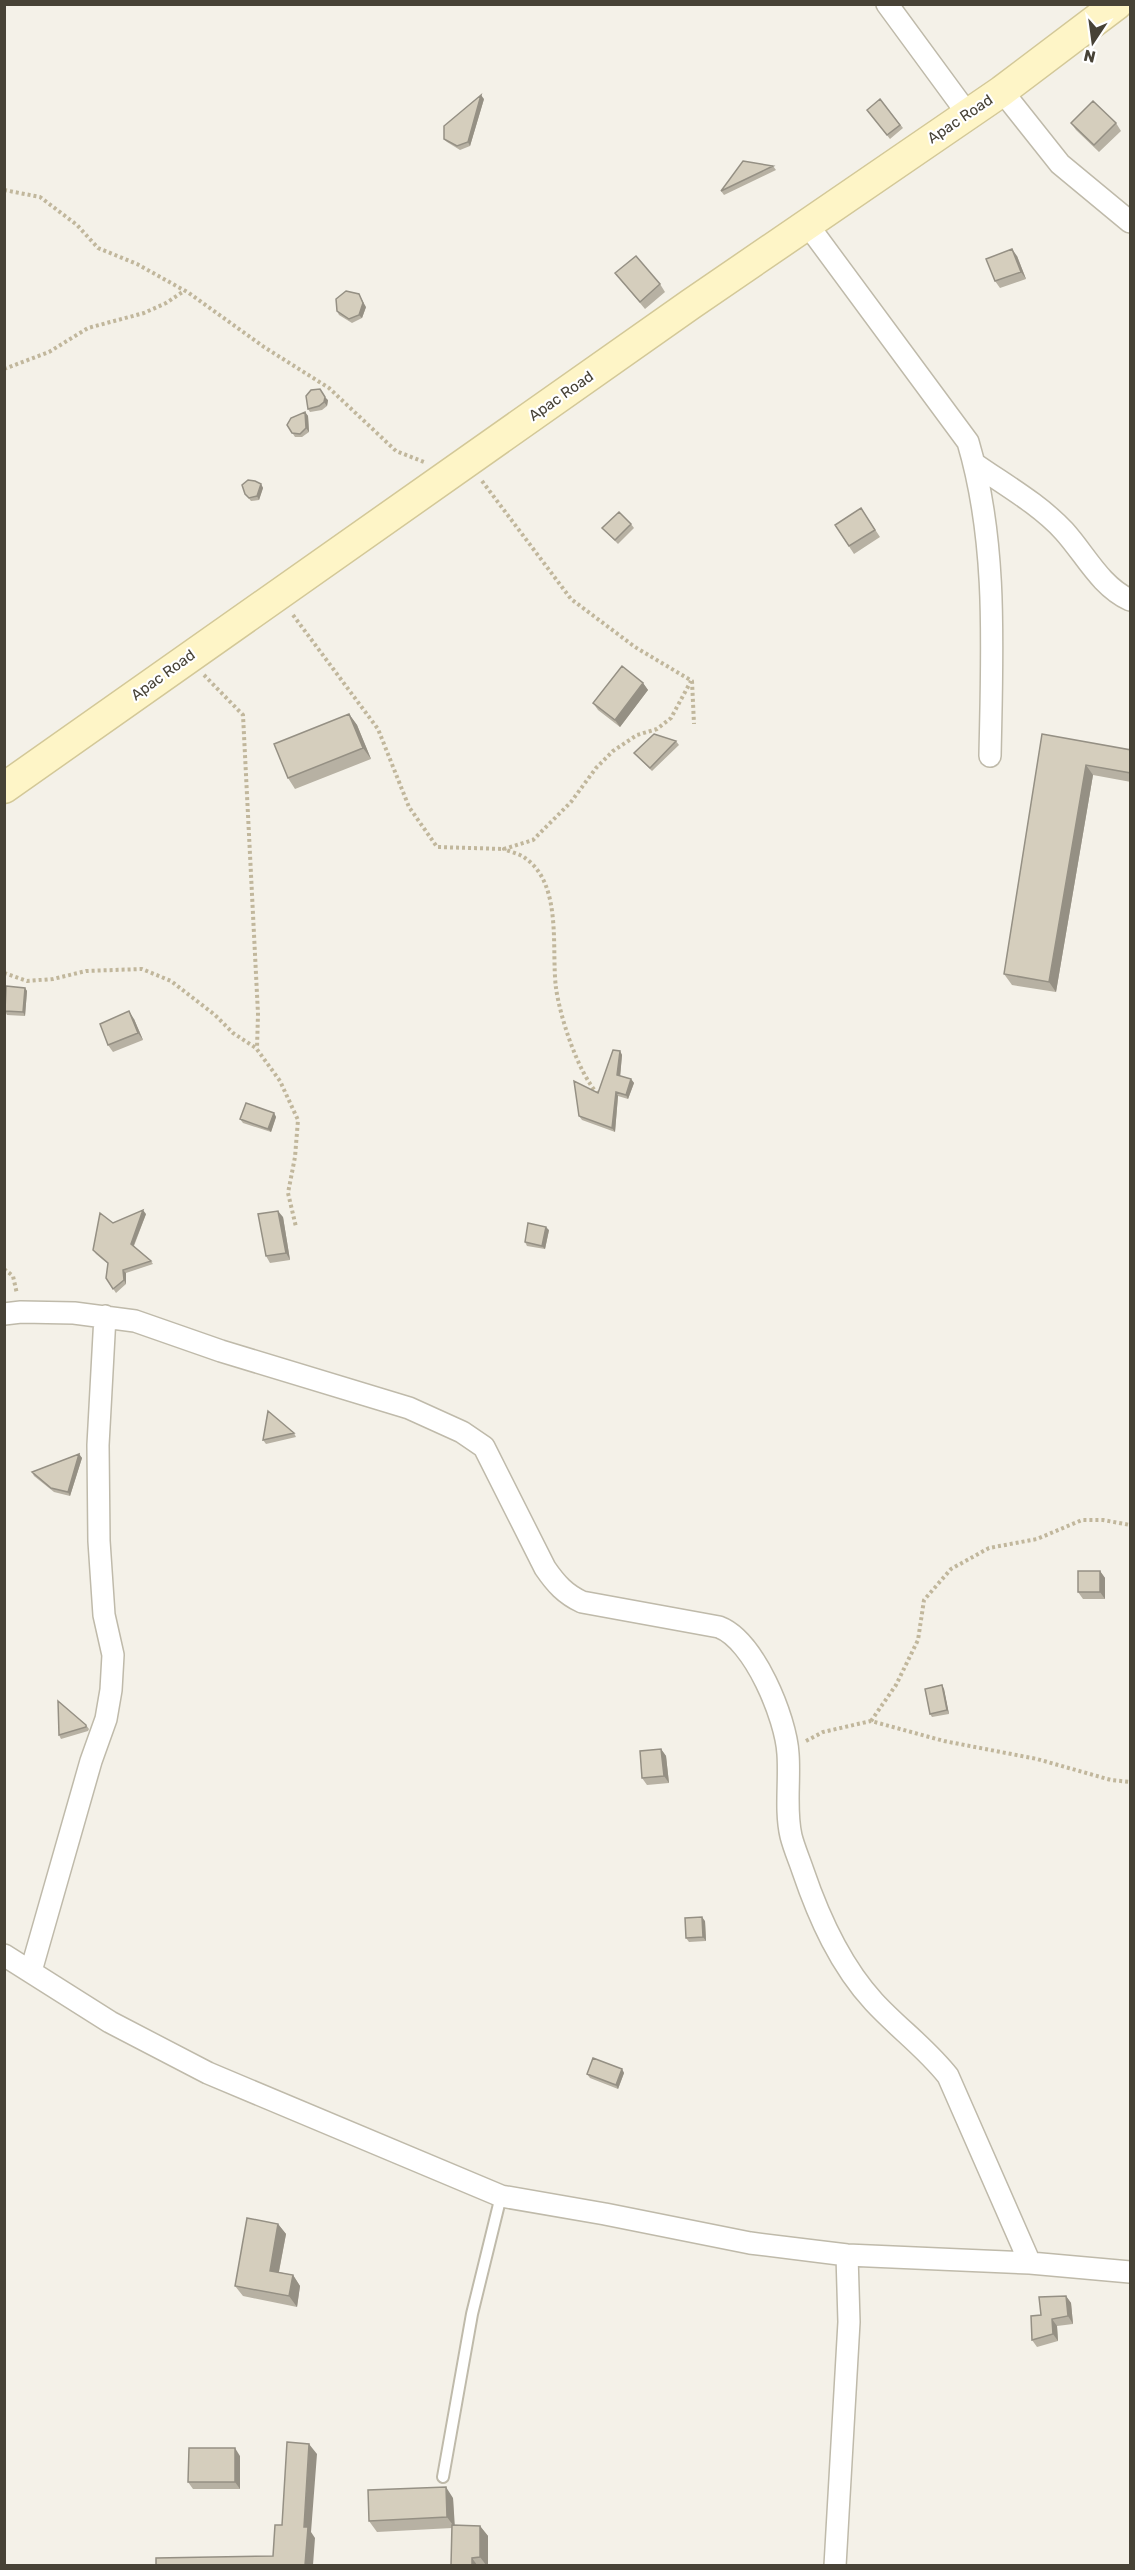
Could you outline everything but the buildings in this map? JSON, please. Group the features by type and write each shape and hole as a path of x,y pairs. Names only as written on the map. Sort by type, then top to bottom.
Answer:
{"main road":[{"name":"Apac Road","path":"4,788 467,461 967,113 1002,91 1117,4"}],"street":[{"path":"887,4 967,113"},
{"path":"1002,91 1060,164 1131,222"},
{"path":"807,224 969,441 987,531 992,659 990,756"},
{"path":"975,464 1041,510 1064,531 1095,572 1124,597 1131,600"},
{"path":"4,1314 21,1312 105,1316 135,1321 221,1351 398,1404 462,1432 484,1447 545,1568 557,1585 568,1595 582,1602 719,1627 737,1637 775,1702 788,1751 791,1837 810,1892 833,1942 847,1968 872,2000 930,2052 948,2076 1030,2263"},
{"path":"31,1971 88,1772 106,1719 113,1671 113,1655 104,1615 99,1541 98,1445 105,1316"},
{"path":"4,1955 110,2022 208,2073 501,2196 750,2243 847,2255 1030,2263 1131,2272"},
{"path":"835,2565 849,2322 847,2255"}],"lane":[{"path":"443,2477 472,2314 501,2196"}],"path":[{"path":"4,190 40,197 77,225 98,248 137,264 184,291 264,347 329,388 396,451 428,463"},
{"path":"4,369 49,352 65,340 88,328 144,313 166,303 184,291"},
{"path":"467,461 571,600 635,647 692,681"},
{"path":"278,595 378,729 409,807 437,847 504,849 533,840 571,802 596,768 613,751 637,735 657,729 671,718 692,681"},
{"path":"187,658 243,715 257,979 256,1048"},
{"path":"692,681 694,724"},
{"path":"504,849 526,858 541,875 553,911 556,988 581,1066 594,1090 601,1096"},
{"path":"4,974 27,981 53,979 86,971 142,969 171,981 233,1033 256,1048 280,1081 298,1120 295,1157 288,1193 296,1227"},
{"path":"871,1721 896,1685 918,1640 924,1600 951,1569 989,1548 1037,1539 1082,1520 1102,1520 1131,1525"},
{"path":"788,1751 823,1732 871,1721 944,1741 1037,1759 1111,1780 1131,1782"}]}
